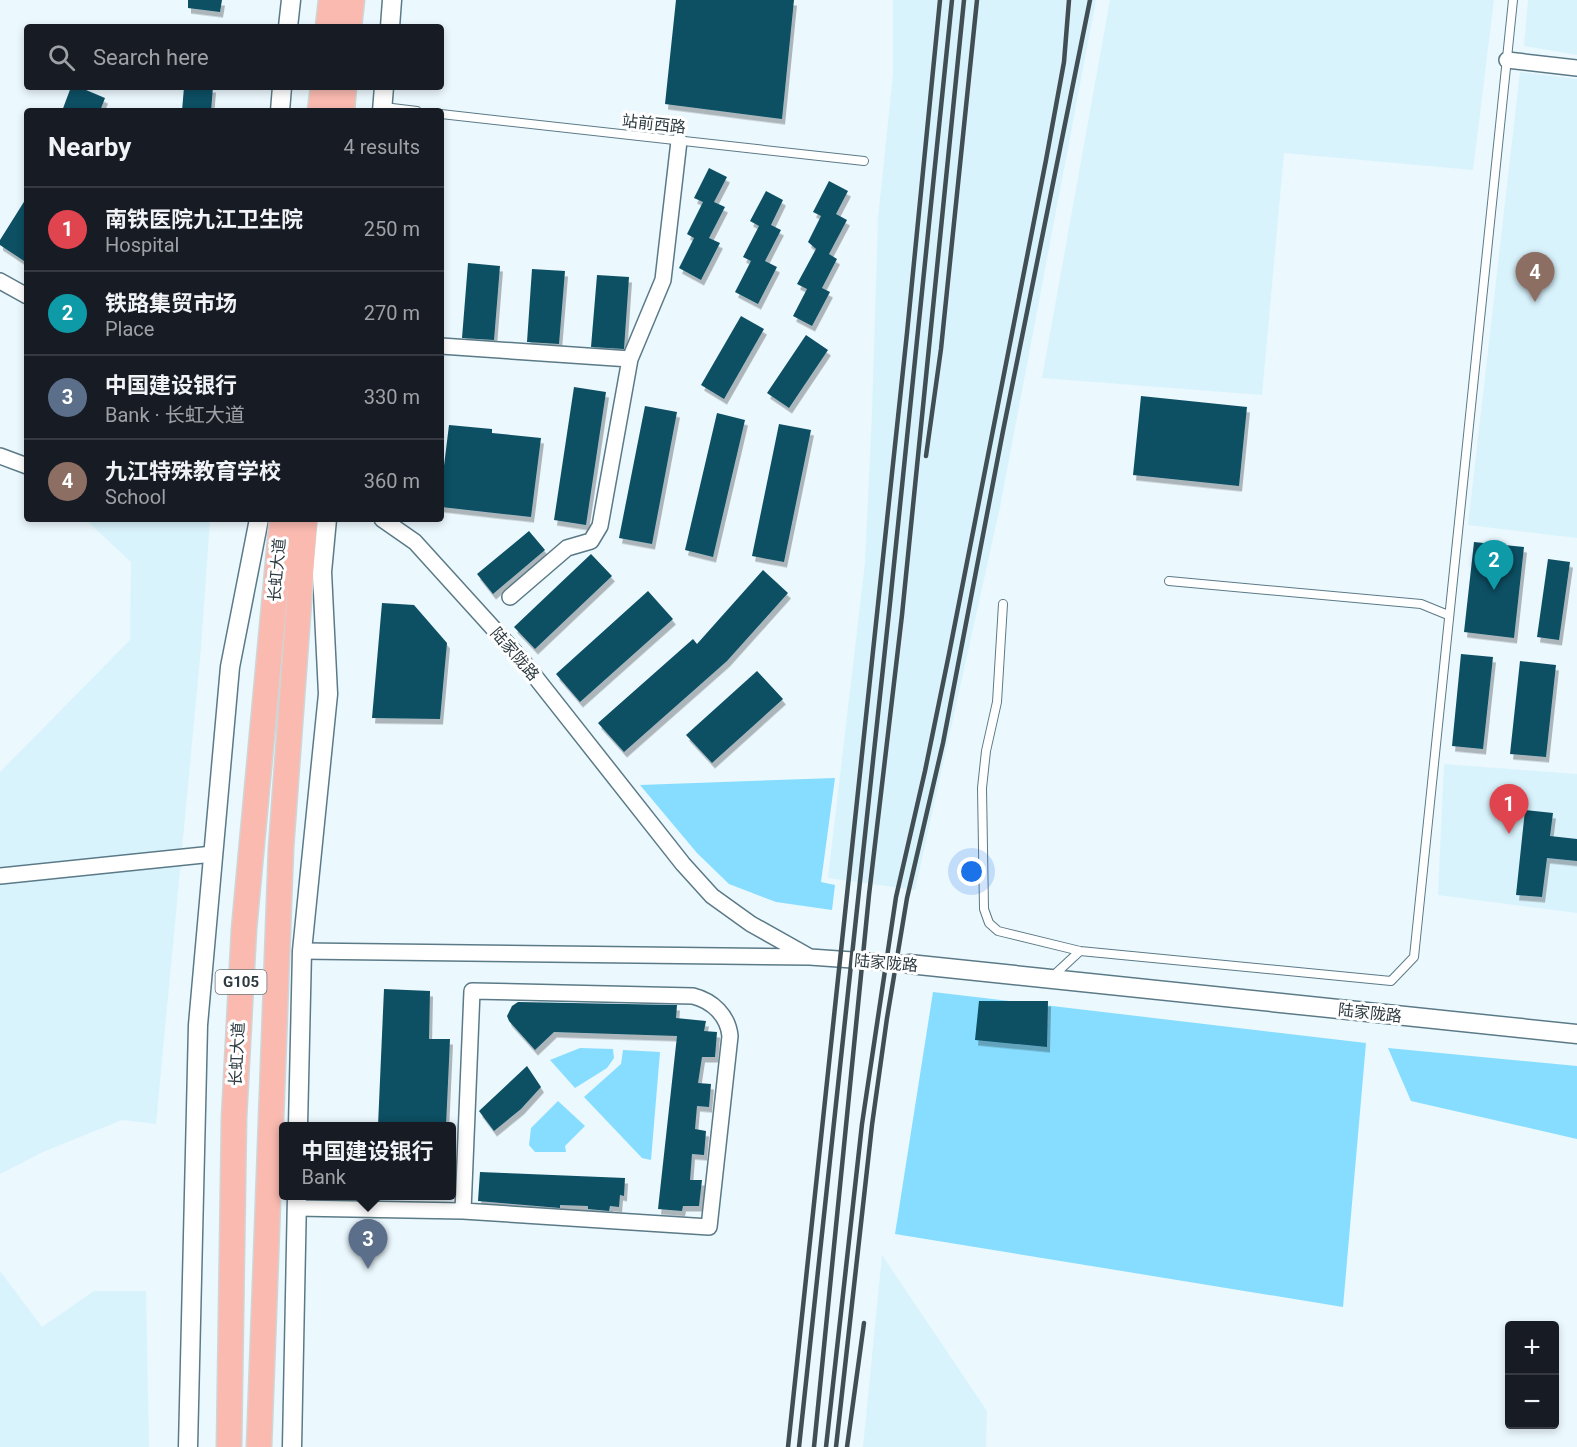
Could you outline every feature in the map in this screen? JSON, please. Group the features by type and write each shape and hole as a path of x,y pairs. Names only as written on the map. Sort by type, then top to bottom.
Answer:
{"highway":[{"path":"328,24 331,0"},
{"path":"349,24 352,0"},
{"path":"320,108 322,90"},
{"path":"342,108 344,90"},
{"name":"长虹大道","path":"230,1447 234,1118 242,952 282,522"},
{"name":"长虹大道","path":"259,1447 281,849 305,522"}],"street":[{"path":"288,24 291,0"},
{"path":"390,24 392,0"},
{"path":"1508,60 1577,68"},
{"path":"280,108 282,90"},
{"path":"382,108 384,90"},
{"path":"510,597 567,548 591,541 600,526 630,359 663,280 679,141"},
{"path":"0,281 24,294"},
{"path":"444,346 630,359"},
{"path":"0,456 24,465"},
{"path":"188,1447 198,1025 230,667 258,522"},
{"path":"298,1122 302,951 328,694 322,572 327,522"},
{"name":"陆家陇路","path":"386,522 415,542 522,660 683,864 712,896 751,924 810,957 909,964 1577,1034"},
{"path":"0,876 213,854"},
{"path":"302,951 810,957"},
{"path":"292,1447 297,1202 710,1227 730,1036 729,1027 723,1017 711,1004 693,996 472,991 463,1211"}],"lane":[{"path":"1003,604 997,702 986,750 982,788 984,909 989,923 998,931 1080,951 1390,981 1414,957 1513,0"},
{"name":"站前西路","path":"444,114 864,161"},
{"path":"1169,581 1421,604 1448,615"},
{"path":"1050,979 1080,951"}],"shaded area":[{"path":"893,0 1096,0 1000,507 915,890 828,878 865,563 878,218 893,75"},
{"path":"1110,0 1494,0 1473,170 1284,153 1262,395 1042,378"},
{"path":"1528,0 1577,0 1577,55 1524,46"},
{"path":"1520,72 1577,79 1577,538 1468,525"},
{"path":"88,522 210,522 201,648 156,1124 122,1120 43,1152 0,1174 0,772 130,640 131,562"},
{"path":"1444,764 1577,774 1577,913 1438,895"},
{"path":"835,778 821,882 835,885 832,910 776,902 729,884 697,853 640,785"},
{"path":"933,992 1366,1043 1343,1307 895,1234"},
{"path":"580,1048 613,1049 614,1058 607,1068 575,1088 550,1060"},
{"path":"1388,1048 1577,1066 1577,1139 1411,1101"},
{"path":"623,1050 660,1052 651,1160 642,1158 584,1097 621,1064"},
{"path":"558,1101 585,1126 565,1146 566,1152 535,1152 529,1145 531,1128"},
{"path":"882,1255 987,1411 986,1447 863,1447"},
{"path":"0,1271 42,1327 94,1291 146,1291 149,1447 0,1447"}],"building":[{"path":"188,0 222,0 220,12 188,8"},
{"path":"676,0 794,0 782,119 665,104"},
{"path":"70,90 86,90 105,98 101,108 63,108"},
{"path":"184,90 213,90 211,108 182,108"},
{"path":"709,168 727,177 714,202 725,207 709,238 720,243 701,280 679,268 694,238 687,234 703,202 694,198"},
{"path":"829,181 848,191 836,214 847,220 829,254 837,259 822,288 830,292 812,326 793,316 807,289 797,284 816,249 808,242 821,216 813,212"},
{"path":"766,191 783,200 771,225 781,230 765,261 777,267 758,304 735,292 751,261 743,257 759,226 750,221"},
{"path":"24,202 24,261 0,245 0,240"},
{"path":"468,263 500,266 494,340 462,338"},
{"path":"532,269 565,271 559,344 527,342"},
{"path":"597,275 629,277 624,349 591,347"},
{"path":"741,316 764,329 724,399 701,385"},
{"path":"806,335 828,350 789,408 767,393"},
{"path":"574,387 606,392 586,525 554,520"},
{"path":"1141,396 1247,407 1239,486 1133,475"},
{"path":"645,406 677,412 652,544 619,538"},
{"path":"717,413 745,420 713,557 685,550"},
{"path":"779,424 811,430 784,562 752,556"},
{"path":"449,425 492,429 492,433 541,438 531,517 444,507 444,466"},
{"path":"529,531 545,550 493,594 477,574"},
{"path":"1474,542 1524,547 1514,638 1464,632"},
{"path":"591,554 612,576 535,649 514,627"},
{"path":"1548,559 1570,562 1559,640 1537,637"},
{"path":"763,570 788,593 727,661 624,752 598,723 693,639 697,644"},
{"path":"648,591 673,619 580,702 556,674"},
{"path":"382,603 414,605 447,643 440,719 372,718"},
{"path":"1461,654 1493,657 1483,749 1452,746"},
{"path":"1520,661 1556,665 1546,757 1510,754"},
{"path":"757,671 783,699 712,763 686,735"},
{"path":"1525,810 1553,813 1550,836 1577,839 1577,861 1547,858 1542,897 1516,895"},
{"path":"384,989 430,991 429,1039 450,1039 446,1122 378,1122"},
{"path":"979,1001 1048,1001 1047,1047 975,1040"},
{"path":"518,1002 677,1005 676,1018 706,1021 704,1031 717,1032 715,1057 702,1057 698,1083 711,1084 709,1107 697,1106 695,1129 706,1131 704,1155 692,1154 690,1180 702,1180 699,1206 683,1206 682,1211 658,1209 677,1036 554,1032 535,1050 507,1016 512,1006"},
{"path":"527,1066 541,1087 521,1109 494,1131 479,1111"},
{"path":"480,1172 625,1178 624,1196 620,1195 619,1207 610,1206 609,1211 588,1209 588,1206 560,1205 560,1208 478,1201"}],"railway":[{"path":"788,1447 907,333 940,0"},
{"path":"799,1447 952,0"},
{"path":"814,1447 869,895 902,615 964,0"},
{"path":"926,456 941,349 977,0"},
{"path":"826,1447 862,1124 896,897 949,654 1046,160 1064,62 1069,0"},
{"path":"836,1447 872,1125 907,898 943,743 1090,0"},
{"path":"847,1447 864,1323"}],"place":[{"name":"九江特殊教育学校","path":"1535,302"},
{"name":"铁路集贸市场","path":"1494,590"},
{"name":"南铁医院九江卫生院","path":"1509,834"},
{"name":"中国建设银行","path":"368,1269"}]}
